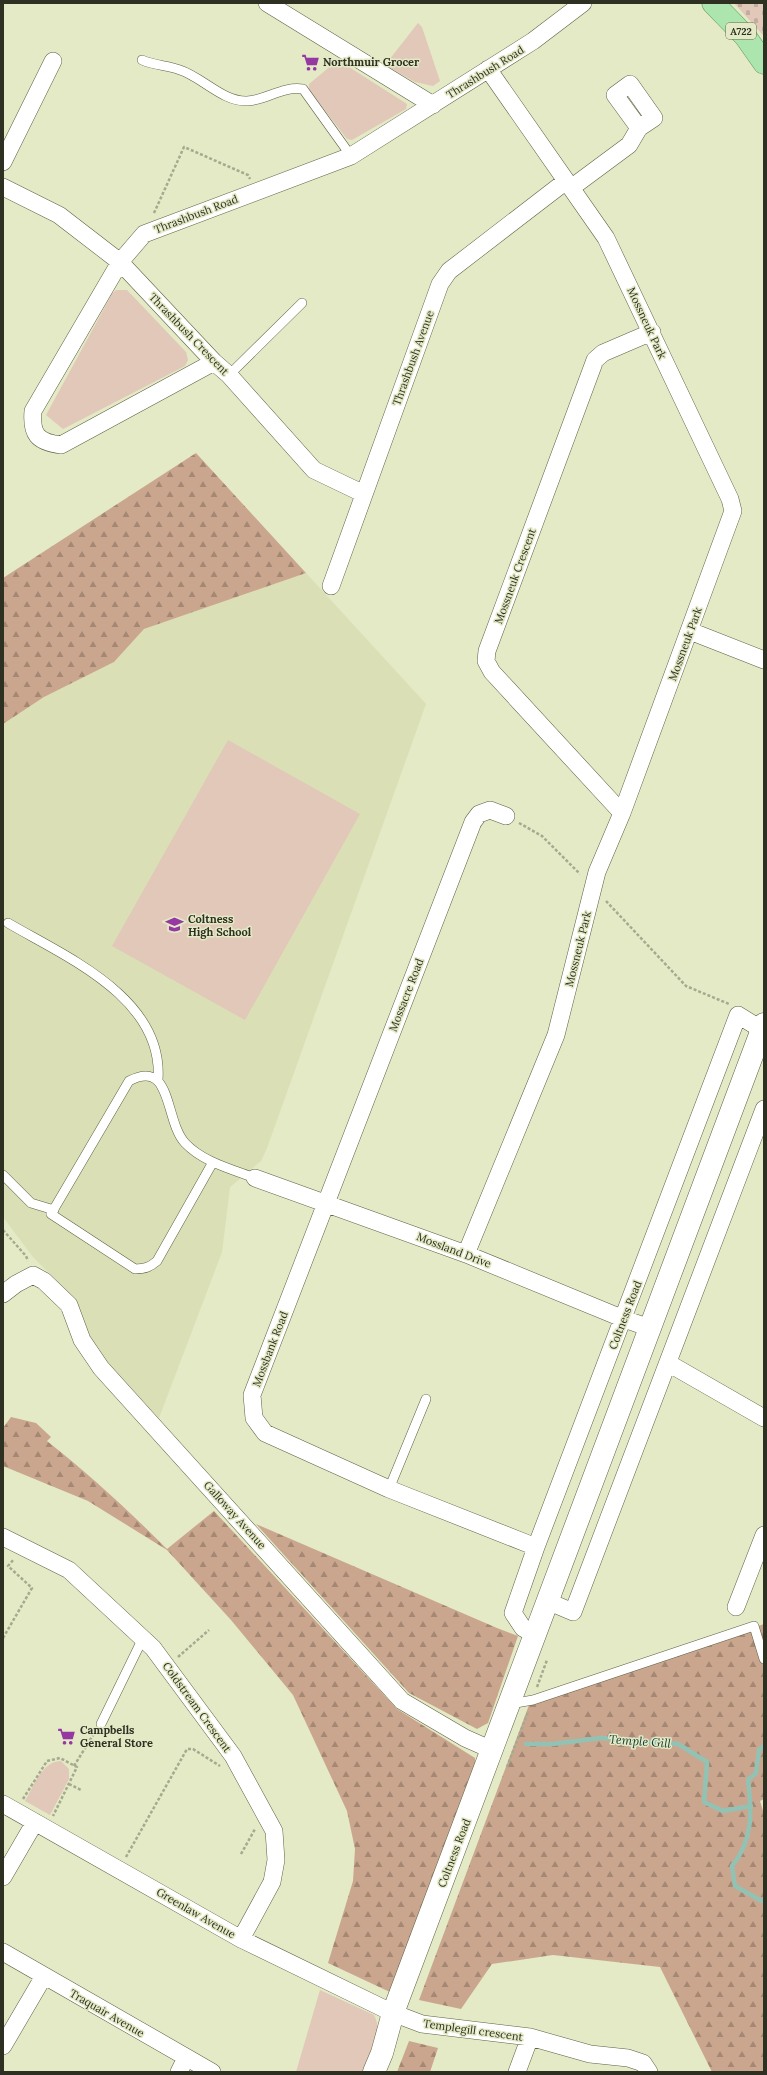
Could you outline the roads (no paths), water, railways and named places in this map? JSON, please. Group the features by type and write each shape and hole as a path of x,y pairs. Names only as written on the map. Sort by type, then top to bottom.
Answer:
{"main road":[{"name":"A722","path":"713,3 745,36 764,63"}],"street":[{"path":"267,3 433,105"},
{"name":"Thrashbush Road","path":"214,362 61,445 48,443 38,438 32,426 32,411 120,262 144,234 351,156 533,41 583,3"},
{"path":"3,162 53,61"},
{"name":"Mossneuk Park","path":"466,1254 556,1035 597,872 622,813 733,511 730,499 652,332 606,238 488,69"},
{"name":"Thrashbush Avenue","path":"331,586 440,284 449,271 568,185 629,145 639,128"},
{"name":"Thrashbush Crescent","path":"3,187 59,215 120,262 214,362 229,374 314,470 364,494"},
{"name":"Mossneuk Crescent","path":"622,813 492,672 486,661 487,651 595,360 602,353 652,332"},
{"path":"690,631 764,660"},
{"name":"Mossacre Road","path":"325,1203 473,822 479,814 490,810 506,816"},
{"name":"Coltness Road","path":"374,2072 382,2054 393,2013 534,1634 764,1028 738,1015 624,1320 536,1547 513,1613 523,1628 534,1634"},
{"path":"547,1601 573,1612 764,1109"},
{"name":"Mossland Drive","path":"255,1178 466,1254 624,1320 650,1328"},
{"name":"Mossbank Road","path":"325,1203 252,1395 254,1418 265,1433 389,1489 536,1547"},
{"name":"Galloway Avenue","path":"3,1294 16,1284 33,1275 44,1281 69,1305 82,1340 101,1368 402,1701 465,1738 492,1750"},
{"path":"668,1363 764,1418"},
{"path":"736,1607 764,1535"},
{"name":"Coldstream Crescent","path":"3,1537 69,1570 143,1638 167,1666 237,1763 274,1831 276,1860 272,1882 241,1939"},
{"name":"Greenlaw Avenue","path":"9,1807 241,1939 393,2013"},
{"path":"3,1877 41,1825"},
{"name":"Traquair Avenue","path":"3,1952 44,1976 183,2065 212,2072"},
{"path":"3,2046 44,1976"},
{"name":"Templegill crescent","path":"393,2013 422,2024 530,2038 590,2054 628,2058 643,2063 649,2072"},
{"name":"Templegill crescent","path":"517,2072 530,2038"}],"lane":[{"path":"142,60 155,66 182,70 236,99 247,101 293,87 303,89 351,156"},
{"path":"229,374 302,303"},
{"path":"8,923 93,972 118,991 139,1016 154,1044 159,1063 158,1080"},
{"path":"213,1162 157,1261 151,1266 142,1269 135,1269 51,1214 129,1081 138,1076 149,1075 158,1080 163,1087 177,1132 195,1152 213,1162 255,1178"},
{"path":"3,1175 31,1203 54,1210"},
{"path":"389,1489 426,1399"},
{"path":"509,1704 533,1700 754,1626 764,1659"},
{"path":"101,1724 143,1638"}],"waterway":[{"name":"Temple Gill","path":"526,1744 552,1744 601,1738 678,1744 707,1762 704,1802 723,1811 751,1806"},
{"name":"Temple Gill","path":"764,1746 759,1750 756,1773 748,1780 750,1814 747,1836 744,1846 732,1866 735,1886 764,1901"}],"place":[{"name":"Northmuir Grocer","path":"310,62"},
{"name":"Coltness High School","path":"175,925"},
{"name":"Campbells General Store","path":"67,1736"}]}
